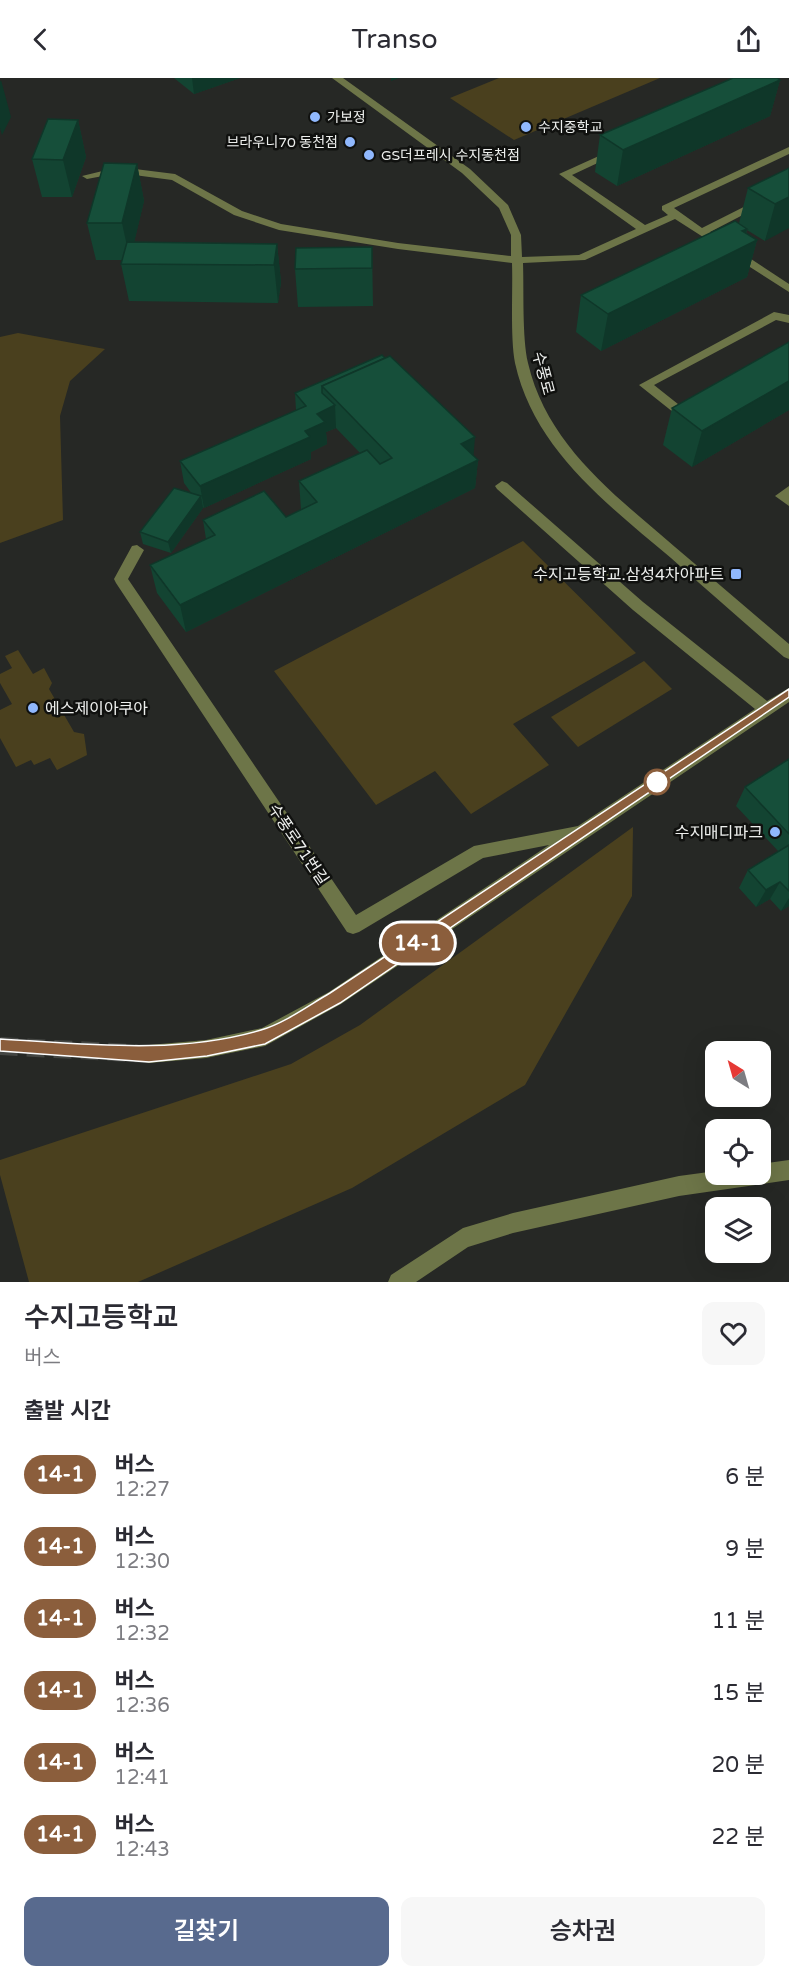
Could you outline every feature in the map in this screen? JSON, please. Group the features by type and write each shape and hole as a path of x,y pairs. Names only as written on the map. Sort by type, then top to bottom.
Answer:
{"street":[{"name":"수풍로","path":"337,78 466,171 496,199 513,224 518,260 521,361 530,396 556,443 576,468 604,494 789,653"},
{"path":"626,147 564,174 645,230"},
{"path":"788,286 723,252 702,232 666,208 789,150"},
{"path":"87,176 119,170 175,177 238,213 279,227 398,246 518,260 581,258 676,216"},
{"path":"702,232 789,187"},
{"path":"708,406 687,417 645,385 774,316 789,319"},
{"path":"502,486 638,606 766,709"},
{"path":"789,491 782,496 789,501"},
{"name":"수풍로71번길","path":"137,550 121,579 353,926 480,851 585,831"},
{"path":"149,1054 207,1049 265,1037 335,998 789,694"},
{"path":"771,1172 789,1170"},
{"path":"398,1282 463,1238 513,1223 705,1182"}],"shaded area":[{"path":"499,78 660,78 514,140 450,98"},
{"path":"18,333 105,349 70,381 60,416 63,520 0,543 0,337"},
{"path":"523,541 636,653 513,724 549,765 471,814 435,771 376,805 274,671"},
{"name":"에스제이아쿠아","path":"18,650 33,674 44,668 52,683 49,689 74,732 84,734 87,755 57,770 50,758 34,765 31,760 16,767 0,738 0,710 12,704 0,683 0,674 12,668 5,656"},
{"path":"644,661 672,689 578,747 551,717"},
{"path":"633,827 632,896 525,1085 352,1188 138,1282 29,1282 0,1175 0,1160 291,1064 360,1025"}],"building":[{"path":"733,78 777,78 780,80 623,150 600,135"},
{"path":"48,119 78,120 63,160 32,159"},
{"path":"104,163 137,164 122,223 87,223"},
{"path":"789,168 789,197 775,204 748,188"},
{"path":"735,221 747,229 742,231 757,240 608,314 581,295"},
{"path":"127,242 277,244 274,265 121,264"},
{"path":"372,247 372,268 295,269 296,248"},
{"path":"789,342 789,381 702,431 672,408"},
{"path":"382,355 385,358 322,386 322,393 335,405 317,414 325,422 305,431 310,437 200,486 180,461 306,406 295,393"},
{"path":"390,356 475,437 461,444 478,460 180,605 150,565 215,535 203,520 264,491 286,517 317,502 299,481 367,450 380,464 392,458 322,386"},
{"path":"174,488 201,496 168,542 140,532"},
{"path":"789,759 789,834 745,787"},
{"path":"789,845 789,891 780,882 766,890 748,870"}],"tunnel":[{"path":"0,1046 149,1054"}],"bus line":[{"name":"14-1","path":"0,1046 149,1054 207,1049 265,1037 335,998 789,694"}],"place":[{"name":"가보정","path":"315,117"},
{"name":"수지중학교","path":"526,127"},
{"name":"브라우니70 동천점","path":"350,142"},
{"name":"GS더프레시 수지동천점","path":"369,155"},
{"name":"수지고등학교.삼성4차아파트","path":"736,574"},
{"name":"에스제이아쿠아","path":"33,708"},
{"name":"수지매디파크","path":"775,832"}]}
